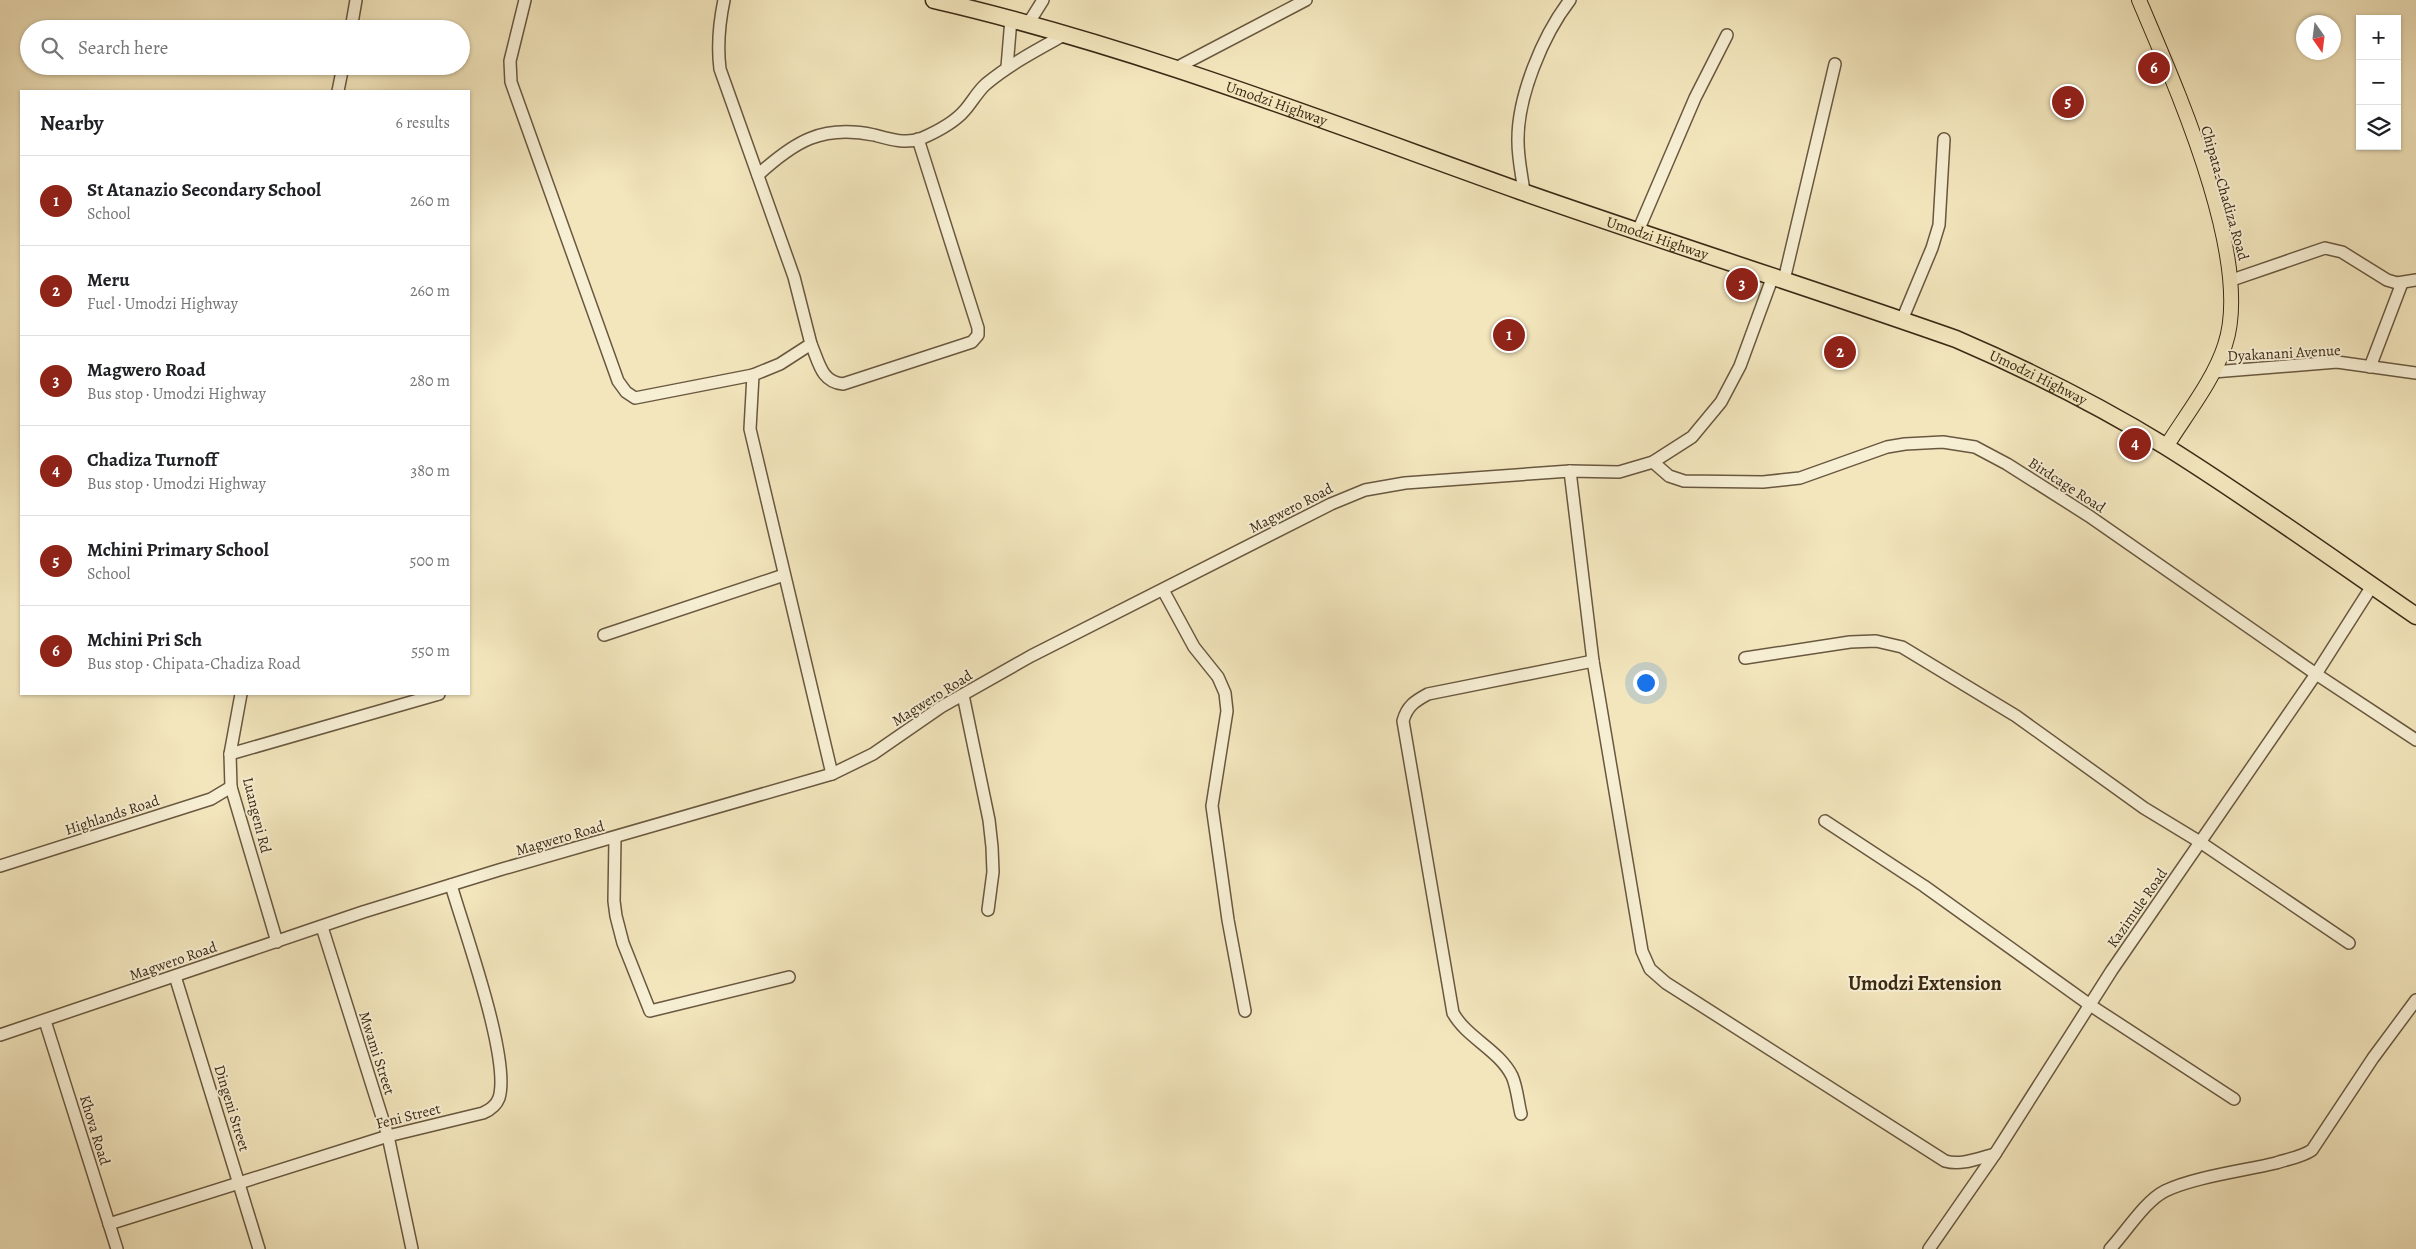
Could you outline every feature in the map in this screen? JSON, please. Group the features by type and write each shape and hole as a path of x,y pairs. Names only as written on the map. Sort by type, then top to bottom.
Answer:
{"highway":[{"name":"Umodzi Highway","path":"934,0 1011,19 1174,69 1305,113 1524,192 1956,339 2017,366 2104,411 2166,447 2416,616"}],"main road":[{"name":"Chipata-Chadiza Road","path":"2139,0 2175,86 2204,167 2223,236 2232,280 2226,345 2213,372 2166,447"}],"street":[{"path":"352,20 356,0"},
{"path":"525,0 510,61 511,82 618,381 626,392 635,398 753,375 780,364 811,344"},
{"path":"724,0 718,30 717,50 720,69 794,277 811,344 825,377 833,383 844,384 972,342 978,335 978,328 918,139"},
{"path":"1028,24 1043,0"},
{"path":"1174,69 1286,6 1306,0"},
{"path":"1524,192 1518,142 1522,109 1528,84 1555,19 1570,0"},
{"path":"1007,67 1011,19"},
{"path":"758,175 790,148 806,138 827,134 872,135 900,141 918,139 963,112 984,85 1007,67 1064,35"},
{"path":"1638,231 1695,98 1727,35"},
{"name":"Magwero Road","path":"0,1035 451,885 832,774 873,754 963,695 1032,656 1331,504 1365,490 1405,483 1570,471 1620,472 1653,462 1692,438 1721,402 1740,366 1778,278 1835,64"},
{"path":"338,90 341,75"},
{"path":"1902,320 1932,248 1939,225 1944,139"},
{"path":"2232,280 2325,248 2342,252 2387,280 2402,283 2416,280"},
{"path":"2370,367 2402,283"},
{"name":"Dyakanani Avenue","path":"2213,372 2337,362 2416,373"},
{"path":"753,375 750,429 832,774"},
{"name":"Birdcage Road","path":"1653,462 1669,476 1684,481 1763,482 1800,478 1887,448 1905,444 1943,442 1975,447 2008,464 2088,516 2316,674 2416,740"},
{"path":"1570,471 1593,661 1642,951 1650,969 1666,983 1772,1052 1945,1161 1953,1163 1964,1162 1995,1154"},
{"path":"604,635 784,575"},
{"name":"Kazimule Road","path":"1930,1249 1995,1154 2090,1005 2316,674 2372,586"},
{"path":"1163,590 1194,647 1218,677 1225,693 1227,711 1212,806 1228,920 1245,1011"},
{"path":"1745,658 1850,642 1876,641 1902,647 2016,716 2144,808 2200,842 2349,943"},
{"path":"1521,1114 1513,1077 1506,1067 1459,1023 1453,1013 1403,721 1412,703 1428,694 1593,661"},
{"name":"Luangeni Rd","path":"241,695 230,754 232,787 277,942"},
{"path":"230,754 436,695"},
{"path":"963,695 992,847 993,872 988,910"},
{"name":"Highlands Road","path":"0,866 212,799 232,787"},
{"path":"1825,821 1924,886 2090,1005 2234,1099"},
{"path":"615,838 614,901 616,916 623,943 650,1011 789,977"},
{"name":"Feni Street","path":"109,1224 388,1136 483,1113 493,1107 499,1097 501,1076 496,1044 451,885"},
{"name":"Mwami Street","path":"322,927 388,1136 412,1249"},
{"name":"Dingeni Street","path":"175,976 259,1249"},
{"path":"2110,1249 2151,1201 2164,1192 2183,1185 2288,1160 2307,1154 2312,1150 2373,1058 2416,1000"},
{"name":"Khova Road","path":"45,1020 117,1249"}],"place":[{"name":"Mchini Pri Sch","path":"2154,68"},
{"name":"Mchini Primary School","path":"2068,102"},
{"name":"Magwero Road","path":"1742,284"},
{"name":"St Atanazio Secondary School","path":"1509,335"},
{"name":"Meru","path":"1840,352"},
{"name":"Chadiza Turnoff","path":"2135,444"}],"district":[{"name":"Umodzi Extension","path":"1925,983"}]}
